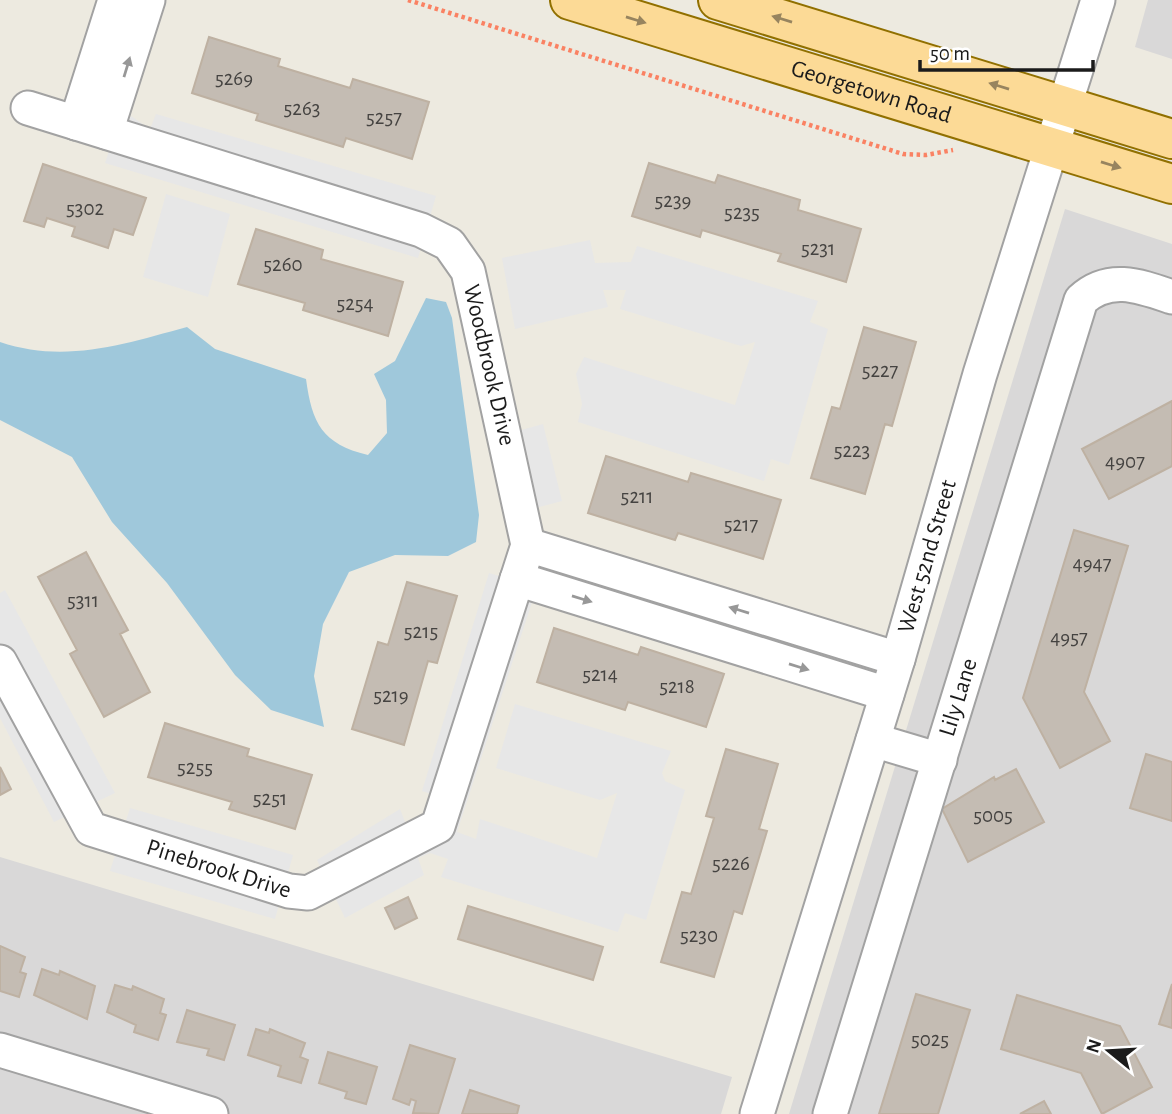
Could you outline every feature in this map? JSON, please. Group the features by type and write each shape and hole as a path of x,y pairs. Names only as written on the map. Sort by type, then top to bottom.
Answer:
{"main road":[{"name":"Georgetown Road","path":"570,0 1172,184"},
{"name":"Georgetown Road","path":"718,0 1172,139"}],"street":[{"path":"91,128 115,0"},
{"path":"91,128 148,0"},
{"name":"West 52nd Street","path":"757,1114 898,659 980,373 1098,0"},
{"name":"Woodbrook Drive","path":"28,108 421,230 449,244 468,271 528,545"},
{"name":"Lily Lane","path":"830,1114 1082,300 1096,288 1109,284 1134,284 1172,297"},
{"path":"528,545 898,659"},
{"name":"Pinebrook Drive","path":"0,662 91,829 289,891 308,893 438,826 528,545"},
{"path":"517,579 887,695"},
{"path":"873,740 940,760"},
{"path":"0,1050 211,1114"}],"path":[{"path":"408,0 903,154 926,155 961,149"}],"shaded area":[{"path":"1148,0 1172,0 1172,59 1135,47"},
{"path":"156,114 436,196 418,258 105,163 110,148 131,116 150,129"},
{"path":"166,194 230,214 208,297 143,277"},
{"path":"1065,209 1172,244 1172,1114 789,1114"},
{"path":"590,240 595,263 631,262 637,246 818,301 810,322 828,329 789,465 771,459 764,481 578,422 582,404 576,374 584,357 735,405 755,342 741,346 620,309 626,290 603,290 608,307 515,329 502,258"},
{"path":"543,424 562,501 513,514 493,438"},
{"path":"489,573 537,587 457,832 476,839 480,819 597,858 617,793 600,800 496,768 515,704 671,751 662,773 665,781 685,790 646,920 625,913 618,932 441,877 448,859 430,853 418,858 424,875 345,918 317,860 400,809 409,832 431,815 437,796 422,791"},
{"path":"5,590 115,793 54,822 0,718 0,593"},
{"path":"130,808 293,855 275,919 110,871"},
{"path":"0,857 732,1077 721,1114 0,1114"}],"water":[{"path":"426,298 446,302 452,318 479,515 476,542 448,556 395,555 349,572 323,624 314,676 324,727 271,710 235,675 167,583 112,522 72,457 0,420 0,342 24,348 71,351 117,345 187,327 215,349 306,379 312,408 322,429 340,445 368,455 387,433 386,400 374,374 395,361"}],"building":[{"path":"209,37 280,59 278,66 350,88 353,79 429,102 412,159 346,138 343,147 256,120 258,114 192,93"},
{"path":"649,163 715,183 718,175 800,200 798,210 861,229 846,282 778,261 781,254 702,230 700,237 632,216"},
{"path":"43,164 146,198 133,235 114,229 108,248 72,236 75,227 47,218 44,227 24,221"},
{"path":"256,229 323,250 321,259 403,282 388,336 303,310 305,303 238,284"},
{"path":"864,327 916,342 892,426 885,424 865,494 811,478 832,407 840,409"},
{"path":"1172,401 1172,466 1109,499 1082,449"},
{"path":"606,456 688,482 691,473 781,500 763,559 678,533 675,540 588,513"},
{"path":"1074,530 1128,546 1084,692 1110,741 1060,768 1023,698"},
{"path":"86,552 128,630 120,634 150,692 104,717 70,654 77,650 38,577"},
{"path":"407,582 457,596 437,663 428,661 404,745 352,729 378,642 388,645"},
{"path":"554,628 638,655 641,647 724,674 706,727 628,702 625,710 537,682"},
{"path":"165,723 249,749 247,756 312,775 295,829 229,809 232,802 148,777"},
{"path":"726,749 778,764 759,829 767,831 742,914 734,911 714,977 661,962 682,892 691,894 714,818 706,816"},
{"path":"1146,754 1172,762 1172,821 1130,808"},
{"path":"0,767 11,789 0,795"},
{"path":"1016,769 1044,822 968,862 942,809 994,777 995,780"},
{"path":"408,897 417,918 395,929 385,908"},
{"path":"468,906 603,947 593,980 458,939"},
{"path":"0,946 25,957 20,972 26,974 19,997 0,991"},
{"path":"42,969 59,975 60,971 95,986 87,1019 34,995"},
{"path":"1172,984 1172,1028 1159,1024"},
{"path":"115,985 132,990 133,986 164,999 160,1013 166,1015 158,1040 134,1032 136,1025 107,1012"},
{"path":"916,994 970,1010 938,1114 879,1114"},
{"path":"1017,995 1120,1026 1152,1087 1102,1114 1081,1073 1001,1049"},
{"path":"187,1010 235,1025 224,1060 207,1055 209,1049 177,1042"},
{"path":"256,1029 269,1033 270,1029 305,1043 300,1057 308,1060 301,1083 278,1076 281,1066 248,1055"},
{"path":"410,1045 455,1059 438,1114 413,1113 416,1101 411,1099 409,1105 393,1099"},
{"path":"328,1052 377,1067 366,1104 345,1098 347,1092 319,1083"},
{"path":"470,1090 519,1106 517,1114 462,1114"},
{"path":"1044,1101 1051,1114 1020,1114"}]}
